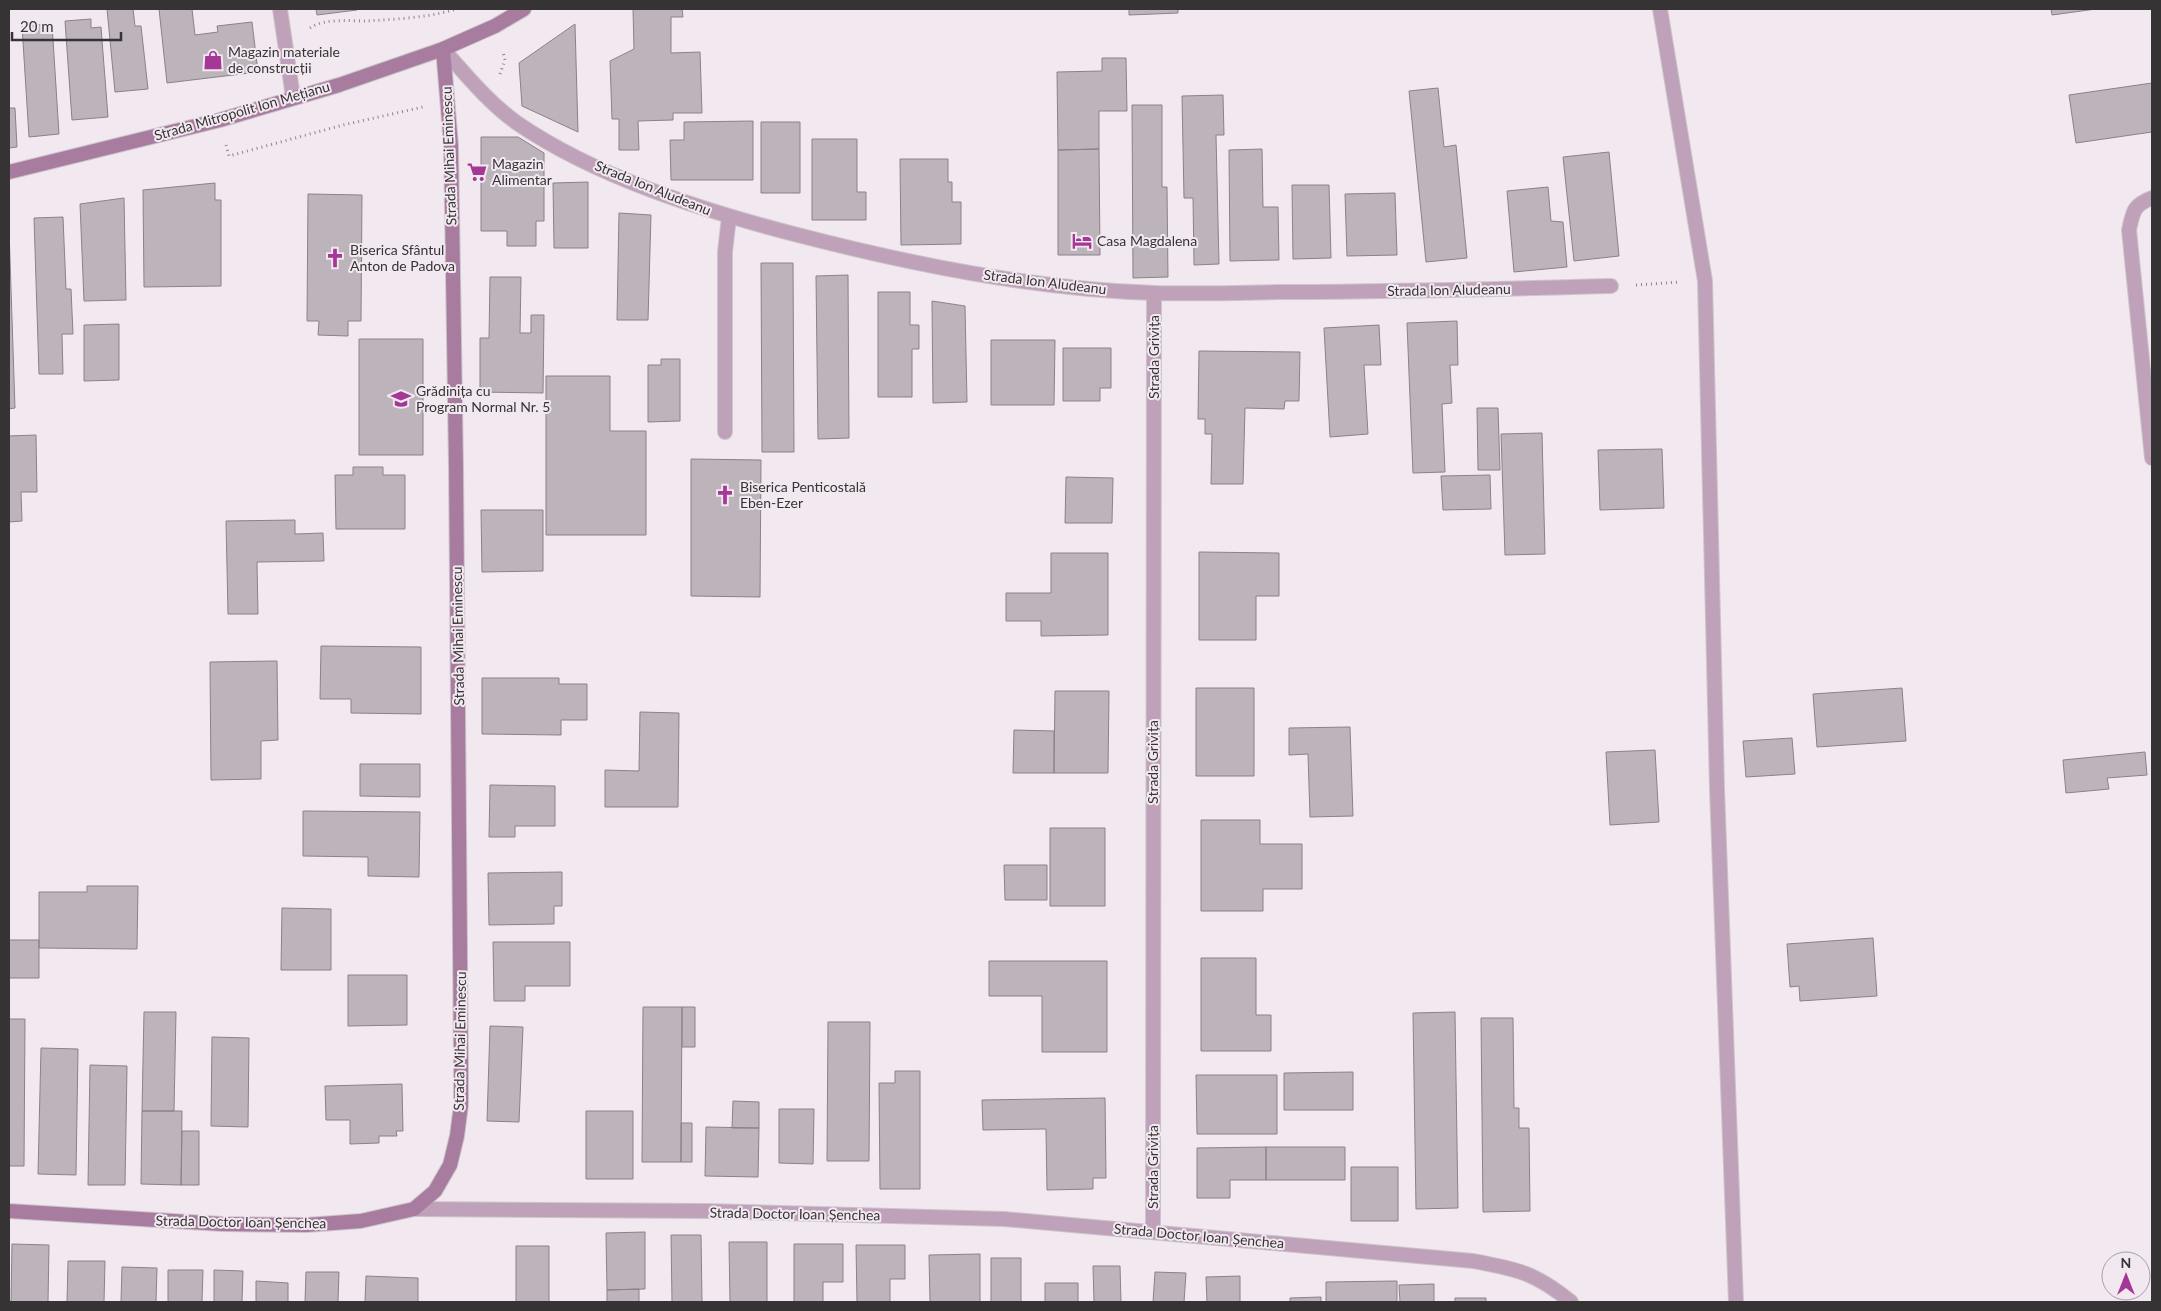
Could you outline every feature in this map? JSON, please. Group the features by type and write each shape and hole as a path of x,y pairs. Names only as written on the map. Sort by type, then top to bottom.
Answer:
{"main road":[{"name":"Strada Mitropolit Ion Mețianu","path":"9,172 220,120 366,76 443,49 495,26 524,9"},
{"name":"Strada Mihai Eminescu","path":"414,1209 435,1191 450,1165 457,1136 461,1104 456,458 451,155 443,49"},
{"name":"Strada Doctor Ioan Șenchea","path":"9,1211 222,1224 306,1225 361,1220 414,1209"}],"street":[{"path":"280,9 293,97"},
{"path":"1660,9 1705,281 1717,789 1736,1302"},
{"name":"Strada Ion Aludeanu","path":"443,49 481,91 517,122 582,160 679,201 729,217 846,247 953,270 1082,288 1154,293 1412,292 1611,286"},
{"path":"2152,198 2134,210 2129,230 2152,458"},
{"path":"725,432 725,252 729,217"},
{"name":"Strada Grivița","path":"1153,1231 1154,293"},
{"name":"Strada Doctor Ioan Șenchea","path":"414,1209 706,1212 1004,1219 1473,1261 1514,1268 1548,1283 1571,1302"}],"path":[{"path":"285,43 314,25 443,13 456,9"},
{"path":"481,91 500,76 505,60 495,26"},
{"path":"220,120 229,156 343,125 448,102"},
{"path":"1611,286 1705,281"}],"building":[{"path":"107,9 133,9 135,26 141,26 148,89 115,92"},
{"path":"159,9 192,9 195,35 218,32 217,26 252,22 258,72 167,83"},
{"path":"316,9 356,9 357,10 317,15"},
{"path":"633,9 682,9 683,17 671,17 671,53 700,52 702,113 673,113 673,120 638,121 639,150 619,150 619,119 612,119 610,61 634,49"},
{"path":"1129,9 1178,9 1178,13 1129,15"},
{"path":"2051,9 2096,9 2052,15"},
{"path":"91,19 91,28 101,27 108,117 72,120 65,21"},
{"path":"52,24 59,134 29,137 22,26"},
{"path":"575,24 578,132 522,106 519,63"},
{"path":"1102,58 1126,58 1127,111 1099,111 1099,149 1058,150 1057,72 1102,71"},
{"path":"2152,83 2152,132 2076,143 2069,95"},
{"path":"1438,88 1444,147 1456,145 1467,258 1426,262 1409,91"},
{"path":"1223,95 1224,135 1216,135 1219,264 1194,265 1193,198 1184,198 1182,96"},
{"path":"1132,105 1162,105 1162,187 1167,187 1168,277 1133,278"},
{"path":"9,108 15,108 17,147 9,148"},
{"path":"753,121 753,180 671,180 670,140 684,140 684,122"},
{"path":"761,122 800,122 800,193 761,193"},
{"path":"481,137 518,137 544,153 544,221 536,221 536,246 507,246 507,231 481,231"},
{"path":"812,139 857,139 857,192 866,192 866,220 812,220"},
{"path":"1099,149 1100,255 1058,255 1058,150"},
{"path":"1262,149 1263,207 1278,207 1279,260 1230,261 1229,150"},
{"path":"1609,152 1619,256 1574,261 1563,157"},
{"path":"900,159 948,159 948,182 952,182 952,202 961,202 961,244 901,245"},
{"path":"588,182 588,248 554,248 553,183"},
{"path":"215,183 215,200 221,200 221,286 144,287 143,190"},
{"path":"1292,185 1329,185 1331,258 1293,259"},
{"path":"1548,187 1551,221 1563,222 1567,267 1514,272 1507,191"},
{"path":"1395,193 1397,255 1347,256 1345,194"},
{"name":"Biserica Sfântul Anton de Padova","path":"308,194 362,195 361,321 348,321 348,336 318,335 319,321 307,321"},
{"path":"124,198 126,300 84,301 80,204"},
{"path":"619,213 651,215 648,320 617,320"},
{"path":"63,217 66,289 71,289 73,334 62,334 63,374 39,374 34,218"},
{"path":"9,229 15,408 9,409"},
{"path":"761,263 793,263 794,452 762,452"},
{"path":"848,275 849,438 818,439 816,276"},
{"path":"490,277 521,277 520,333 531,333 531,315 544,315 543,393 480,392 480,338 489,338"},
{"path":"878,292 910,292 910,325 919,325 919,349 912,349 912,397 878,397"},
{"path":"932,301 965,306 967,402 933,403"},
{"path":"1457,321 1458,365 1450,365 1452,403 1442,404 1445,472 1413,473 1407,323"},
{"path":"119,324 119,380 84,381 84,325"},
{"path":"1379,325 1381,365 1364,365 1368,434 1330,437 1324,328"},
{"path":"359,339 423,339 423,455 359,455"},
{"path":"991,340 1055,340 1054,405 991,405"},
{"path":"1063,348 1111,348 1111,388 1100,388 1100,401 1063,401"},
{"path":"1199,351 1300,352 1299,401 1285,401 1284,409 1245,408 1243,484 1211,484 1212,434 1205,434 1205,419 1198,419"},
{"path":"661,359 680,359 680,421 648,422 648,365 661,365"},
{"path":"546,376 610,376 610,431 646,431 646,535 546,535"},
{"path":"1477,408 1498,408 1500,470 1478,470"},
{"path":"1542,433 1545,554 1505,555 1501,434"},
{"path":"36,435 37,492 21,492 22,521 9,522 9,436"},
{"path":"1662,449 1664,508 1600,510 1598,450"},
{"path":"691,459 761,460 760,597 691,596"},
{"path":"353,467 383,467 383,475 405,475 405,529 336,529 335,475 353,475"},
{"path":"1490,475 1491,509 1443,510 1441,476"},
{"path":"1066,477 1113,478 1112,523 1065,523"},
{"path":"481,510 543,510 543,571 482,572"},
{"path":"295,520 295,534 323,533 324,561 257,562 258,614 228,614 226,521"},
{"path":"1199,552 1279,553 1279,596 1256,596 1256,640 1199,640"},
{"path":"1051,553 1108,553 1108,635 1041,636 1041,621 1006,621 1006,593 1051,593"},
{"path":"321,646 421,647 421,714 351,713 351,699 320,699"},
{"path":"277,661 278,740 261,741 261,779 211,780 210,662"},
{"path":"482,678 559,678 559,684 587,684 587,720 561,720 561,735 482,734"},
{"path":"1196,688 1254,688 1254,776 1196,776"},
{"path":"1902,688 1906,741 1817,747 1813,694"},
{"path":"1055,691 1109,691 1108,773 1054,773"},
{"path":"640,712 679,713 678,807 605,807 605,770 639,771"},
{"path":"1350,727 1353,816 1310,817 1308,754 1289,755 1289,728"},
{"path":"1014,730 1054,731 1054,773 1013,773"},
{"path":"1792,738 1795,774 1746,777 1743,741"},
{"path":"1655,750 1659,822 1610,825 1606,752"},
{"path":"2145,752 2147,775 2107,778 2109,789 2066,793 2063,760"},
{"path":"360,764 420,764 420,797 360,796"},
{"path":"490,785 555,786 555,826 515,826 515,837 489,837"},
{"path":"303,811 420,812 419,877 368,876 368,857 303,856"},
{"path":"1201,820 1260,820 1260,844 1302,844 1302,889 1263,889 1263,911 1201,911"},
{"path":"1050,828 1105,828 1105,906 1050,906"},
{"path":"1004,865 1047,865 1047,900 1005,900"},
{"path":"562,872 562,906 554,906 554,924 489,925 488,873"},
{"path":"87,886 138,886 137,949 39,948 39,892 87,892"},
{"path":"282,908 331,909 331,970 281,970"},
{"path":"1873,938 1877,996 1800,1001 1799,986 1790,987 1787,944"},
{"path":"9,940 39,940 39,978 9,978"},
{"path":"493,942 570,942 570,986 525,986 525,1001 494,1001"},
{"path":"1201,958 1256,958 1256,1015 1271,1015 1271,1051 1201,1051"},
{"path":"989,961 1107,961 1107,1052 1042,1052 1042,996 989,996"},
{"path":"348,975 407,975 407,1025 348,1026"},
{"path":"643,1007 682,1007 681,1162 642,1162"},
{"path":"682,1007 695,1007 695,1047 682,1047"},
{"path":"144,1012 176,1012 174,1111 142,1111"},
{"path":"1455,1012 1458,1208 1416,1209 1413,1013"},
{"path":"1481,1018 1513,1018 1514,1108 1519,1108 1519,1128 1529,1128 1530,1211 1483,1212"},
{"path":"9,1019 25,1019 24,1166 9,1166"},
{"path":"828,1022 870,1022 869,1161 827,1161"},
{"path":"490,1026 523,1027 519,1122 487,1121"},
{"path":"212,1037 249,1038 248,1127 211,1126"},
{"path":"41,1048 78,1049 76,1175 38,1174"},
{"path":"90,1065 127,1066 125,1185 88,1185"},
{"path":"895,1071 920,1071 920,1189 880,1189 879,1083 895,1083"},
{"path":"1353,1072 1353,1110 1284,1110 1284,1073"},
{"path":"1196,1075 1277,1075 1277,1134 1197,1134"},
{"path":"402,1084 403,1131 396,1131 397,1136 379,1136 379,1143 350,1144 350,1120 326,1120 325,1086"},
{"path":"1105,1098 1106,1178 1093,1178 1093,1189 1047,1190 1046,1129 983,1130 982,1100"},
{"path":"733,1101 759,1102 759,1128 732,1128"},
{"path":"779,1109 814,1109 813,1164 779,1163"},
{"path":"142,1111 182,1111 181,1185 141,1184"},
{"path":"586,1111 633,1111 633,1179 586,1179"},
{"path":"681,1123 692,1123 692,1162 681,1162"},
{"path":"706,1127 759,1128 758,1177 705,1176"},
{"path":"182,1131 199,1131 199,1185 181,1185"},
{"path":"1266,1147 1266,1180 1230,1180 1230,1198 1197,1198 1197,1148"},
{"path":"1266,1147 1345,1147 1345,1180 1266,1180"},
{"path":"1351,1167 1398,1167 1398,1221 1351,1221"},
{"path":"645,1232 645,1289 607,1290 606,1233"},
{"path":"671,1235 701,1235 702,1302 672,1302"},
{"path":"729,1242 767,1242 767,1302 730,1302"},
{"path":"12,1244 49,1245 48,1302 11,1302"},
{"path":"794,1244 843,1244 843,1282 823,1282 823,1302 794,1302"},
{"path":"856,1245 905,1245 905,1279 890,1279 890,1302 857,1302"},
{"path":"516,1246 549,1246 549,1302 516,1302"},
{"path":"980,1254 980,1302 930,1302 929,1255"},
{"path":"991,1258 1021,1258 1021,1302 991,1302"},
{"path":"68,1261 105,1261 104,1302 67,1302"},
{"path":"1093,1266 1120,1266 1121,1302 1094,1302"},
{"path":"122,1267 157,1268 156,1302 121,1302"},
{"path":"168,1270 203,1270 202,1302 168,1302"},
{"path":"214,1270 243,1271 242,1302 214,1302"},
{"path":"306,1272 339,1272 338,1302 305,1302"},
{"path":"1155,1272 1186,1273 1184,1302 1153,1302"},
{"path":"366,1276 418,1278 418,1302 365,1302"},
{"path":"1240,1276 1240,1302 1207,1302 1206,1277"},
{"path":"256,1281 288,1283 288,1302 256,1302"},
{"path":"1397,1281 1397,1302 1326,1302 1326,1282"},
{"path":"1045,1283 1078,1283 1078,1302 1045,1302"},
{"path":"1434,1284 1434,1302 1400,1302 1399,1285"},
{"path":"639,1289 639,1302 607,1302 607,1290"},
{"path":"1321,1297 1321,1302 1290,1302 1290,1298"},
{"path":"1455,1298 1486,1298 1486,1302 1455,1302"}],"place":[{"name":"Magazin materiale de construcții","path":"213,60"},
{"name":"Magazin Alimentar","path":"477,172"},
{"name":"Casa Magdalena","path":"1082,241"},
{"name":"Biserica Sfântul Anton de Padova","path":"335,258"},
{"name":"Grădinița cu Program Normal Nr. 5","path":"401,399"},
{"name":"Biserica Penticostală Eben-Ezer","path":"725,495"}]}
